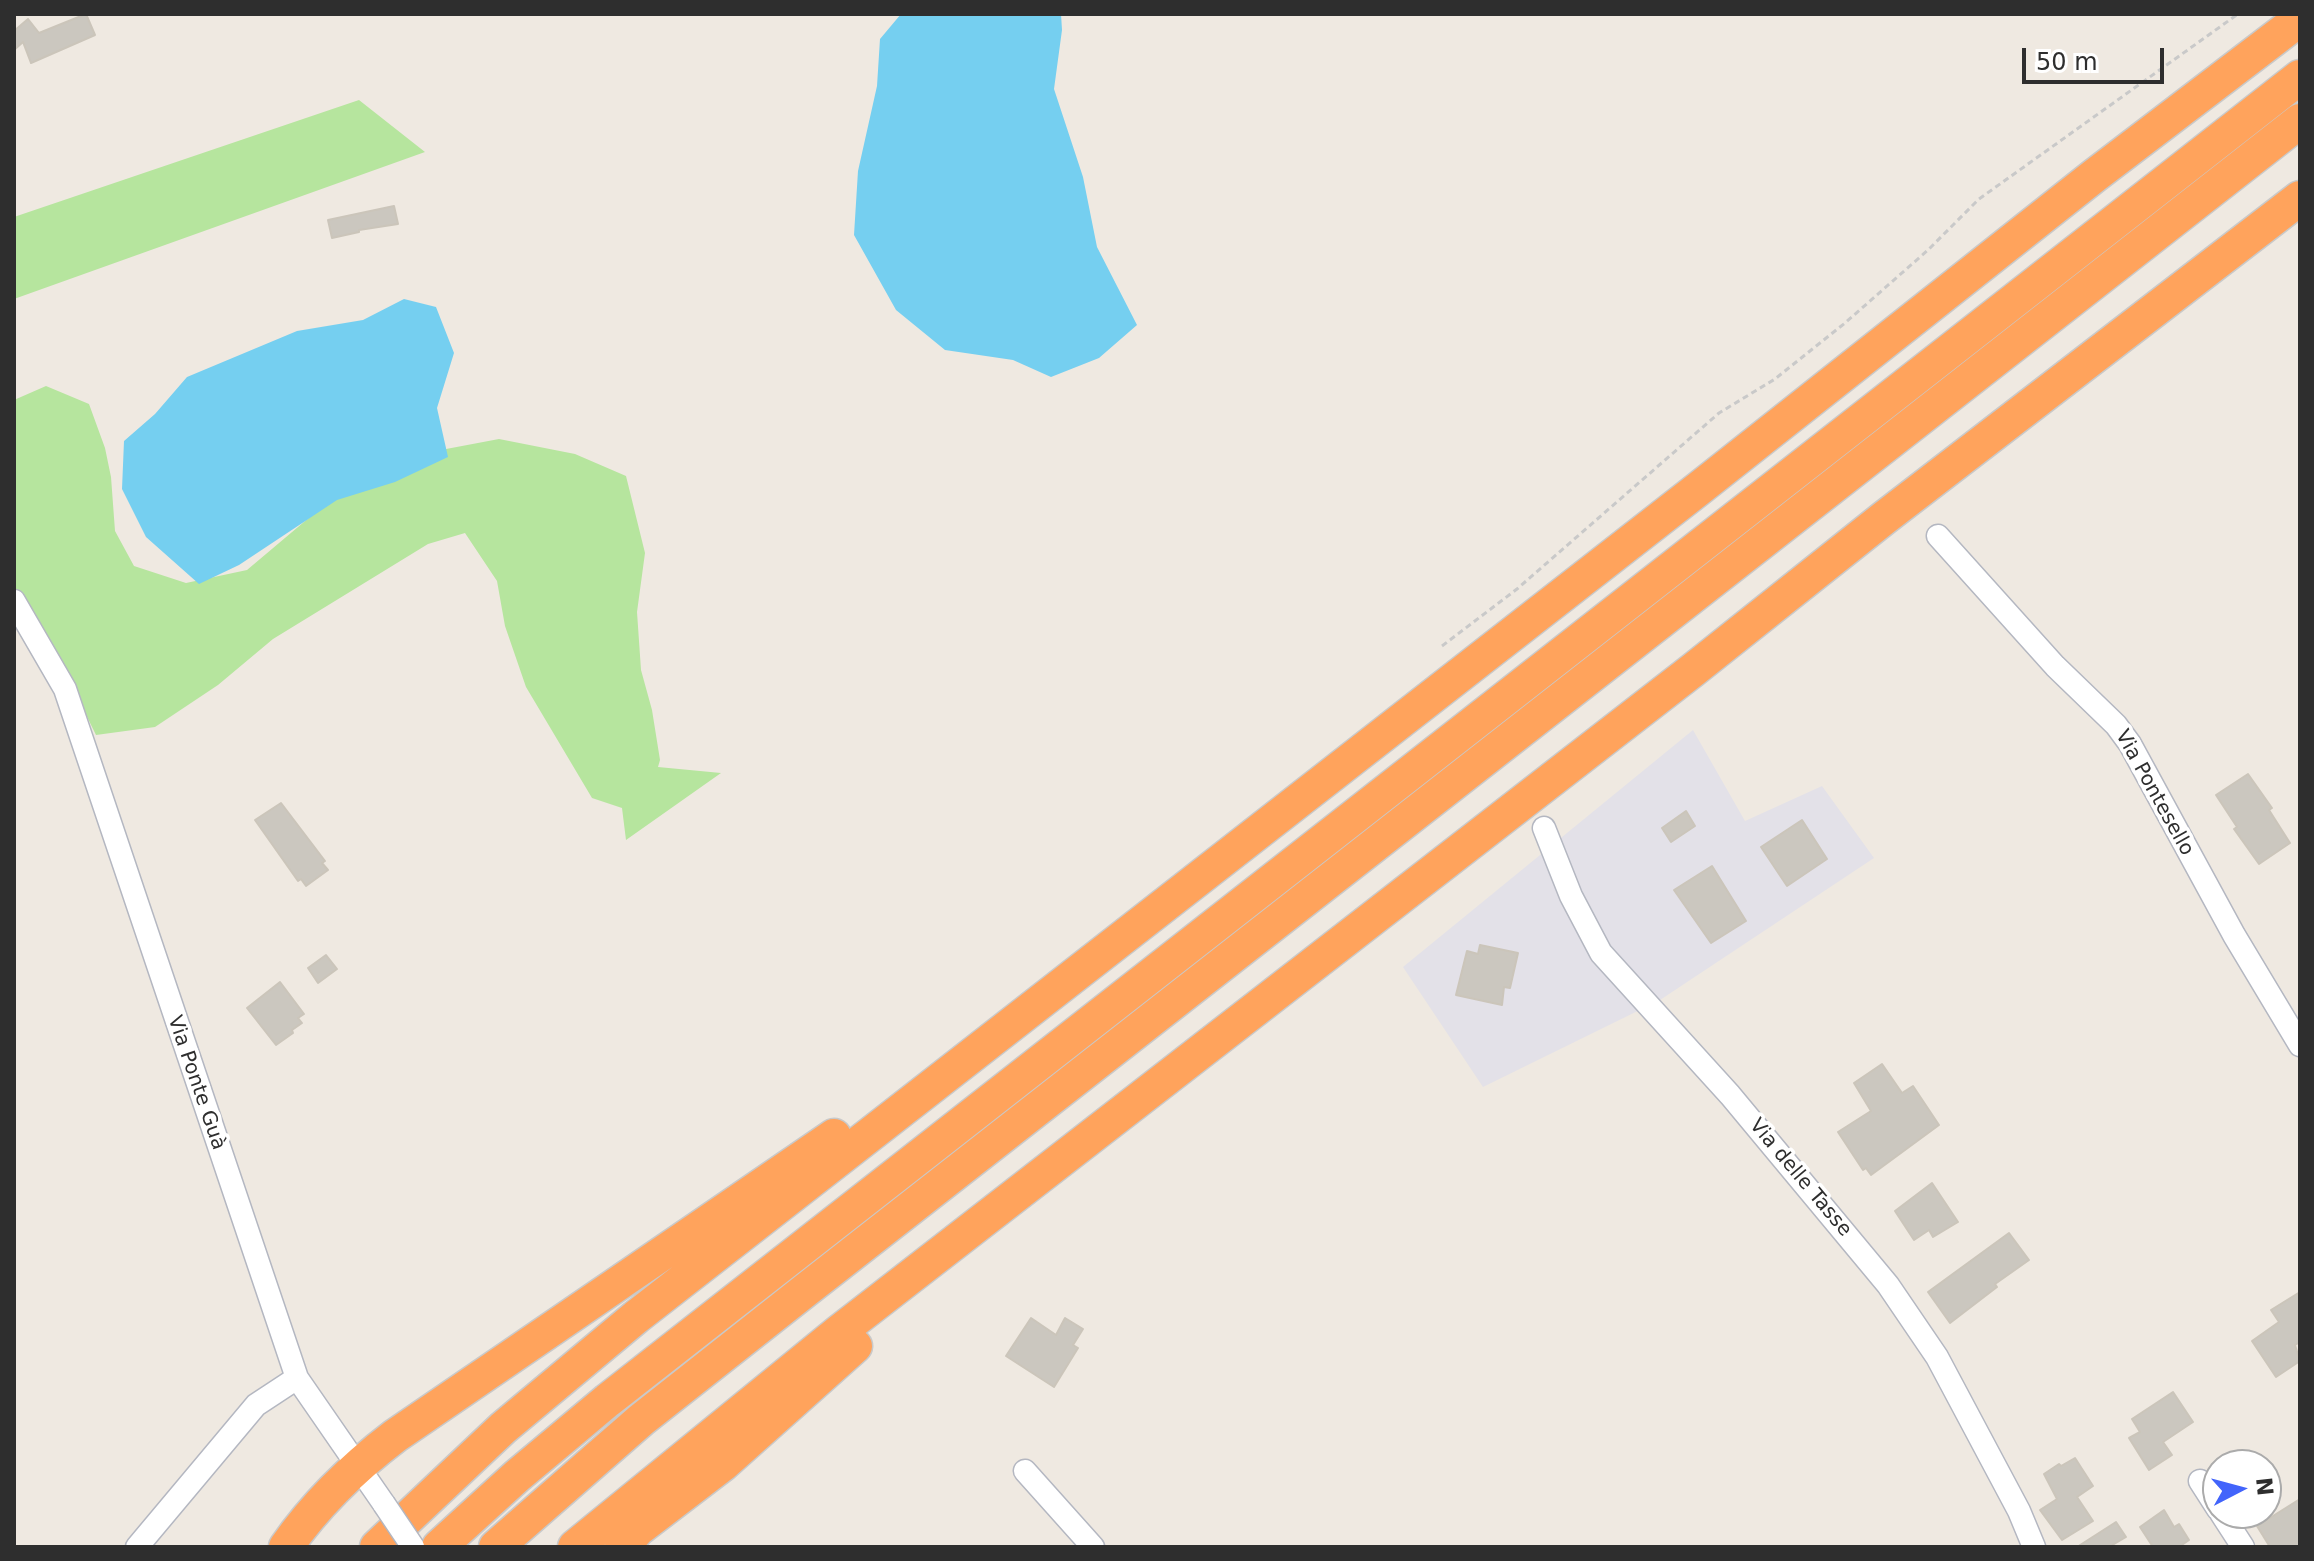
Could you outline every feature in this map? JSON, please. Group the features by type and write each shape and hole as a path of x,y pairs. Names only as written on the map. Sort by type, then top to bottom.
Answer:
{"highway":[{"path":"377,1547 503,1428 636,1317 1697,490 2094,176 2300,19"},
{"path":"439,1547 608,1400 2300,77"},
{"path":"496,1547 641,1420 795,1298 2300,121"},
{"path":"575,1547 839,1332 2300,198"},
{"path":"286,1547 357,1465 469,1383 563,1322 916,1079 1044,997"},
{"path":"622,1547 638,1529 723,1464 936,1276 1023,1208 1126,1111"}],"street":[{"name":"Via Pontesello","path":"1938,536 2055,666 2116,725 2130,744 2234,935 2300,1045"},
{"name":"Via Ponte Guà","path":"14,601 65,689 297,1378 413,1547"},
{"name":"Via delle Tasse","path":"1544,828 1571,896 1601,953 1740,1106 1897,1297 1937,1357 2019,1511 2034,1547"},
{"path":"137,1547 256,1405 297,1378"},
{"path":"1025,1471 1093,1547"},
{"path":"2231,1529 2243,1547"}],"path":[{"path":"1442,646 1517,589 1719,413 1775,379 1845,323 1928,250 1979,199 2238,14"}],"shaded area":[{"path":"1693,730 1745,821 1822,786 1874,858 1660,1000 1483,1087 1403,967"}],"green space":[{"path":"359,100 425,152 14,299 14,217"},
{"path":"46,386 89,404 105,448 111,477 115,531 134,566 186,583 247,570 349,484 425,453 499,439 575,454 626,476 645,553 637,612 641,670 652,710 660,760 658,767 721,773 626,840 622,808 592,798 526,687 505,626 497,581 465,533 428,544 273,639 218,685 155,727 96,735 62,666 14,588 14,400"}],"water":[{"path":"901,14 1061,14 1062,30 1054,89 1083,177 1097,247 1137,325 1099,358 1051,377 1013,360 945,350 896,310 854,235 858,171 877,86 880,39"},
{"path":"404,299 436,307 454,353 437,408 448,457 395,482 337,500 239,565 199,584 146,537 122,489 124,441 155,414 187,377 297,331 363,320"}],"building":[{"path":"86,14 95,35 31,63 23,42 14,50 14,31 28,19 39,33"},
{"path":"394,206 398,224 332,238 328,220"},
{"path":"2248,774 2272,808 2269,810 2290,843 2259,864 2234,829 2237,827 2216,795"},
{"path":"281,803 325,861 322,863 328,870 306,886 301,879 298,881 255,820"},
{"path":"1686,811 1695,826 1671,842 1662,828"},
{"path":"1802,820 1827,859 1787,886 1761,847"},
{"path":"1712,866 1746,921 1711,943 1674,890"},
{"path":"1480,945 1518,953 1510,988 1504,987 1502,1005 1456,995 1467,951 1478,954"},
{"path":"326,955 337,969 318,983 308,968"},
{"path":"280,982 304,1014 298,1018 302,1023 292,1030 293,1033 276,1045 247,1008"},
{"path":"1882,1064 1902,1093 1913,1086 1939,1125 1871,1175 1866,1168 1863,1170 1838,1132 1871,1111 1854,1083"},
{"path":"1932,1183 1958,1222 1933,1237 1929,1230 1914,1240 1895,1211"},
{"path":"2009,1233 2029,1260 1995,1284 1997,1287 1950,1323 1928,1292"},
{"path":"2300,1292 2300,1342 2295,1345 2300,1361 2276,1377 2252,1341 2279,1322 2271,1310"},
{"path":"1031,1318 1056,1335 1065,1318 1083,1329 1073,1345 1078,1348 1054,1387 1006,1356"},
{"path":"2173,1392 2193,1422 2163,1442 2172,1455 2149,1470 2129,1438 2140,1432 2132,1419"},
{"path":"2075,1458 2093,1486 2077,1497 2093,1521 2062,1540 2040,1510 2057,1499 2044,1474"},
{"path":"2300,1499 2300,1547 2270,1547 2259,1529 2282,1529 2282,1510"},
{"path":"2164,1510 2174,1527 2179,1524 2189,1540 2179,1547 2153,1547 2140,1527"},
{"path":"2116,1522 2126,1537 2109,1547 2077,1547"}]}
